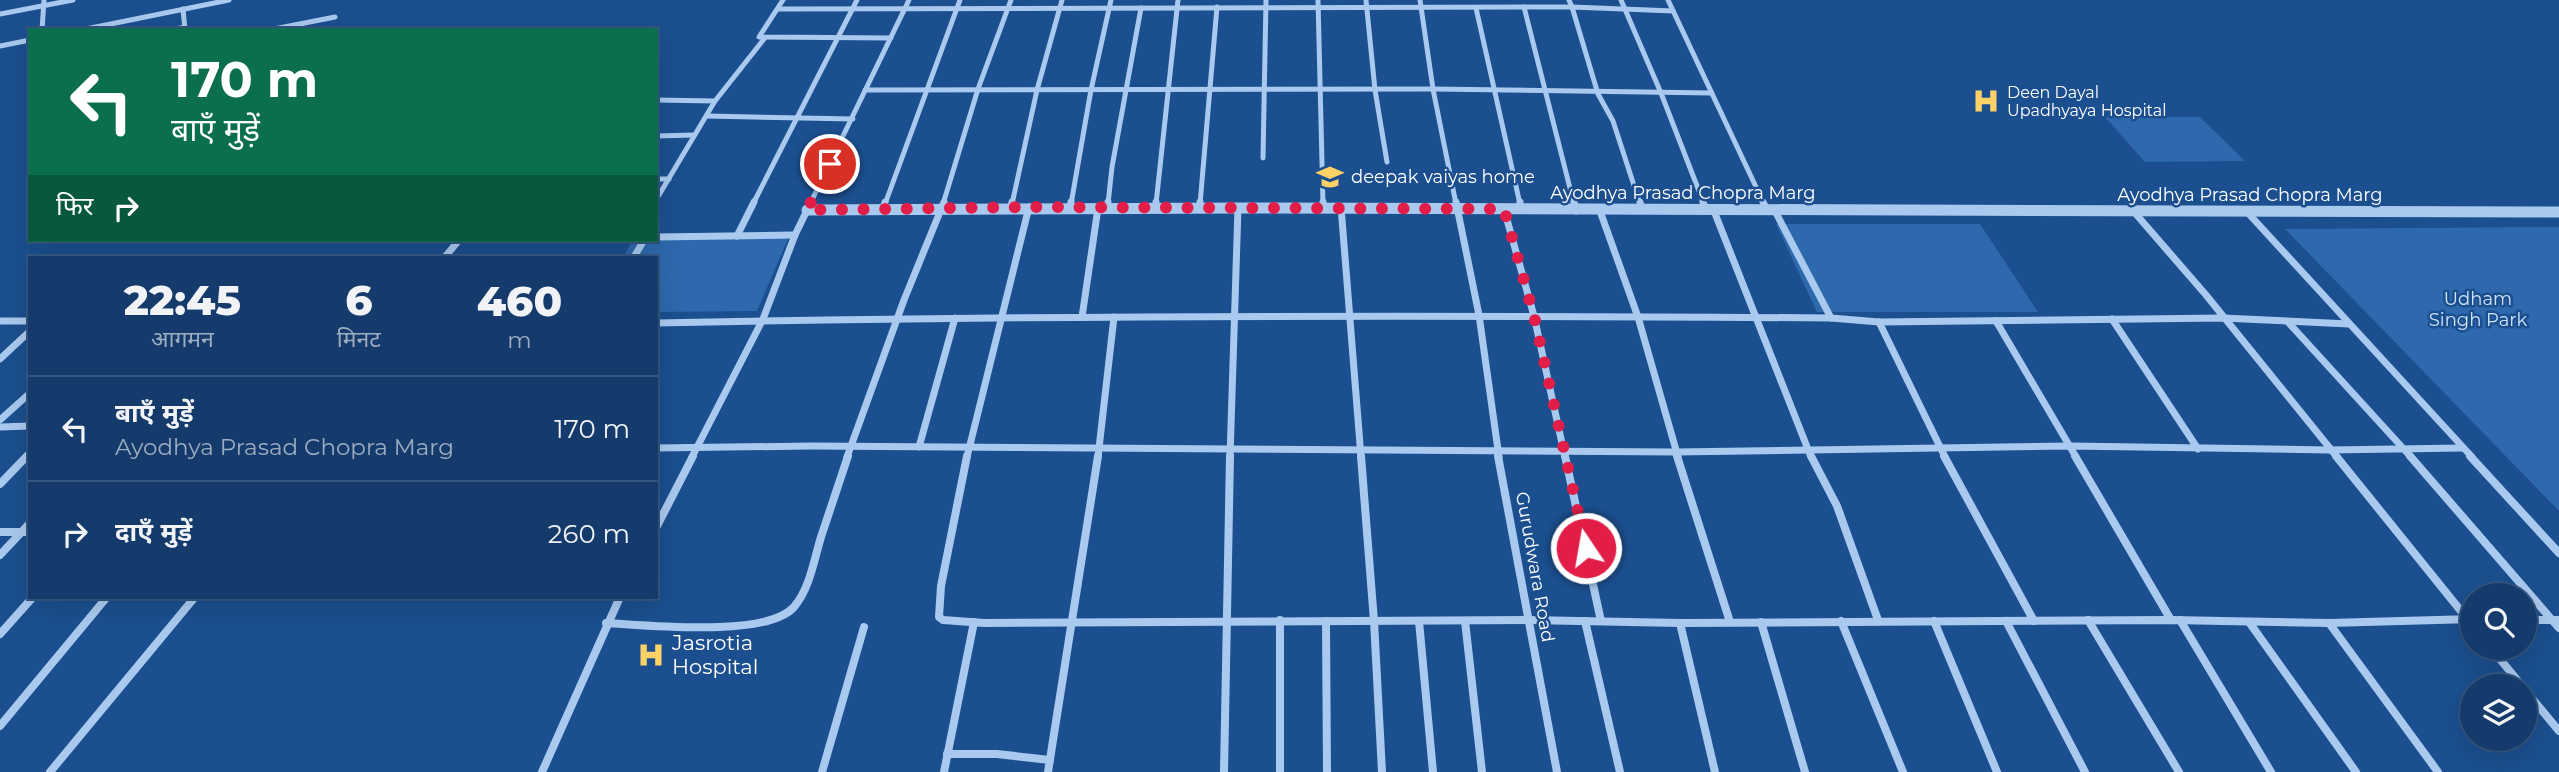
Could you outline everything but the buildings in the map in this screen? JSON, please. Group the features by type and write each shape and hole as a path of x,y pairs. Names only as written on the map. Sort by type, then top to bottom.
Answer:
{"street":[{"path":"0,14 44,3 73,0"},
{"path":"91,28 229,0"},
{"path":"783,0 759,37 891,38"},
{"path":"814,9 818,0"},
{"path":"737,236 857,0"},
{"path":"658,524 763,319 795,235 909,0"},
{"path":"883,209 960,0"},
{"path":"606,623 736,626 788,613 807,583 850,446 896,318 942,208 978,89 1011,0"},
{"path":"1011,208 1037,90 1062,0"},
{"path":"1070,207 1091,90 1111,0"},
{"path":"1263,158 1266,0"},
{"path":"1318,0 1322,207"},
{"path":"1366,0 1375,90 1387,162"},
{"name":"Gurudwara Road","path":"1420,0 1433,89 1479,315 1497,449 1557,772"},
{"path":"1621,0 1757,318 1807,449 1837,506 1878,620"},
{"path":"1668,0 1771,211 1831,318"},
{"path":"42,28 44,3"},
{"path":"778,9 1109,9 1178,3 1266,8 1476,8 1570,3 1673,11"},
{"path":"1156,207 1178,3"},
{"path":"1570,3 1598,93 1613,121 1642,211"},
{"path":"1200,207 1212,91 1217,7"},
{"path":"1524,7 1576,211"},
{"path":"1082,317 1141,8"},
{"path":"1476,8 1520,195 1520,211"},
{"path":"183,9 185,28"},
{"path":"279,28 335,17"},
{"path":"658,197 715,101 737,69 764,39"},
{"path":"0,46 28,40"},
{"path":"865,90 1433,89 1712,93"},
{"path":"658,100 715,101"},
{"path":"707,116 853,119"},
{"path":"658,136 694,135"},
{"path":"658,179 669,179"},
{"path":"1029,207 969,448 941,586 939,612 943,620 2460,622"},
{"path":"1341,207 1374,621 1382,772"},
{"name":"Ayodhya Prasad Chopra Marg","path":"807,210 1458,207 1520,211 2559,212"},
{"path":"1224,772 1233,317 1238,208"},
{"path":"1504,209 1534,316 1601,621"},
{"path":"1600,211 1639,317 1676,452 1730,622"},
{"path":"2135,213 2460,609"},
{"path":"2248,213 2559,553"},
{"path":"658,237 795,235"},
{"path":"446,256 456,242"},
{"path":"658,323 763,319 1348,314 1831,318 1879,322 2223,318 2349,324"},
{"path":"1048,772 1099,447 1114,317"},
{"path":"919,447 955,318"},
{"path":"2112,319 2198,449"},
{"path":"0,321 28,321"},
{"path":"1996,321 2175,620 2271,772"},
{"path":"1879,322 1940,448 2034,621"},
{"path":"2287,322 2404,449 2556,620 2559,628"},
{"path":"0,359 28,333"},
{"path":"0,420 28,395"},
{"path":"0,427 28,426"},
{"path":"658,448 1231,447 1676,452 2071,446 2329,450 2462,448"},
{"path":"0,484 28,455"},
{"path":"0,532 26,532"},
{"path":"0,555 26,532"},
{"path":"0,634 31,599"},
{"path":"0,726 105,599"},
{"path":"50,772 193,599"},
{"path":"542,772 619,599"},
{"path":"1280,620 1280,772"},
{"path":"2088,620 2179,772"},
{"path":"2537,620 2556,620"},
{"path":"1326,621 1327,772"},
{"path":"1419,621 1433,772"},
{"path":"1465,621 1482,772"},
{"path":"1585,621 1620,772"},
{"path":"1841,621 1903,772"},
{"path":"1934,621 1997,772"},
{"path":"2006,621 2085,772"},
{"path":"944,772 974,622"},
{"path":"1761,622 1805,772"},
{"path":"2249,622 2356,772"},
{"path":"1680,623 1715,772"},
{"path":"2329,623 2438,772"},
{"path":"822,772 864,627"},
{"path":"2501,660 2512,674"},
{"path":"2537,704 2559,731"},
{"path":"947,754 997,754 1050,760"}],"green space":[{"path":"2105,117 2200,117 2245,161 2145,162"},
{"path":"1776,224 1980,224 2038,312 1817,312"},
{"name":"Udham Singh Park","path":"2559,227 2559,511 2285,229"},
{"path":"790,234 757,311 658,312 658,256 624,256 632,242 658,242 658,239"}],"place":[{"name":"Deen Dayal Upadhyaya Hospital","path":"1986,101"},
{"name":"deepak vaiyas home","path":"1330,177"},
{"name":"Jasrotia Hospital","path":"651,655"}],"route":[{"path":"830,164 807,210 1029,207 1504,209 1534,316 1586,548"}]}
